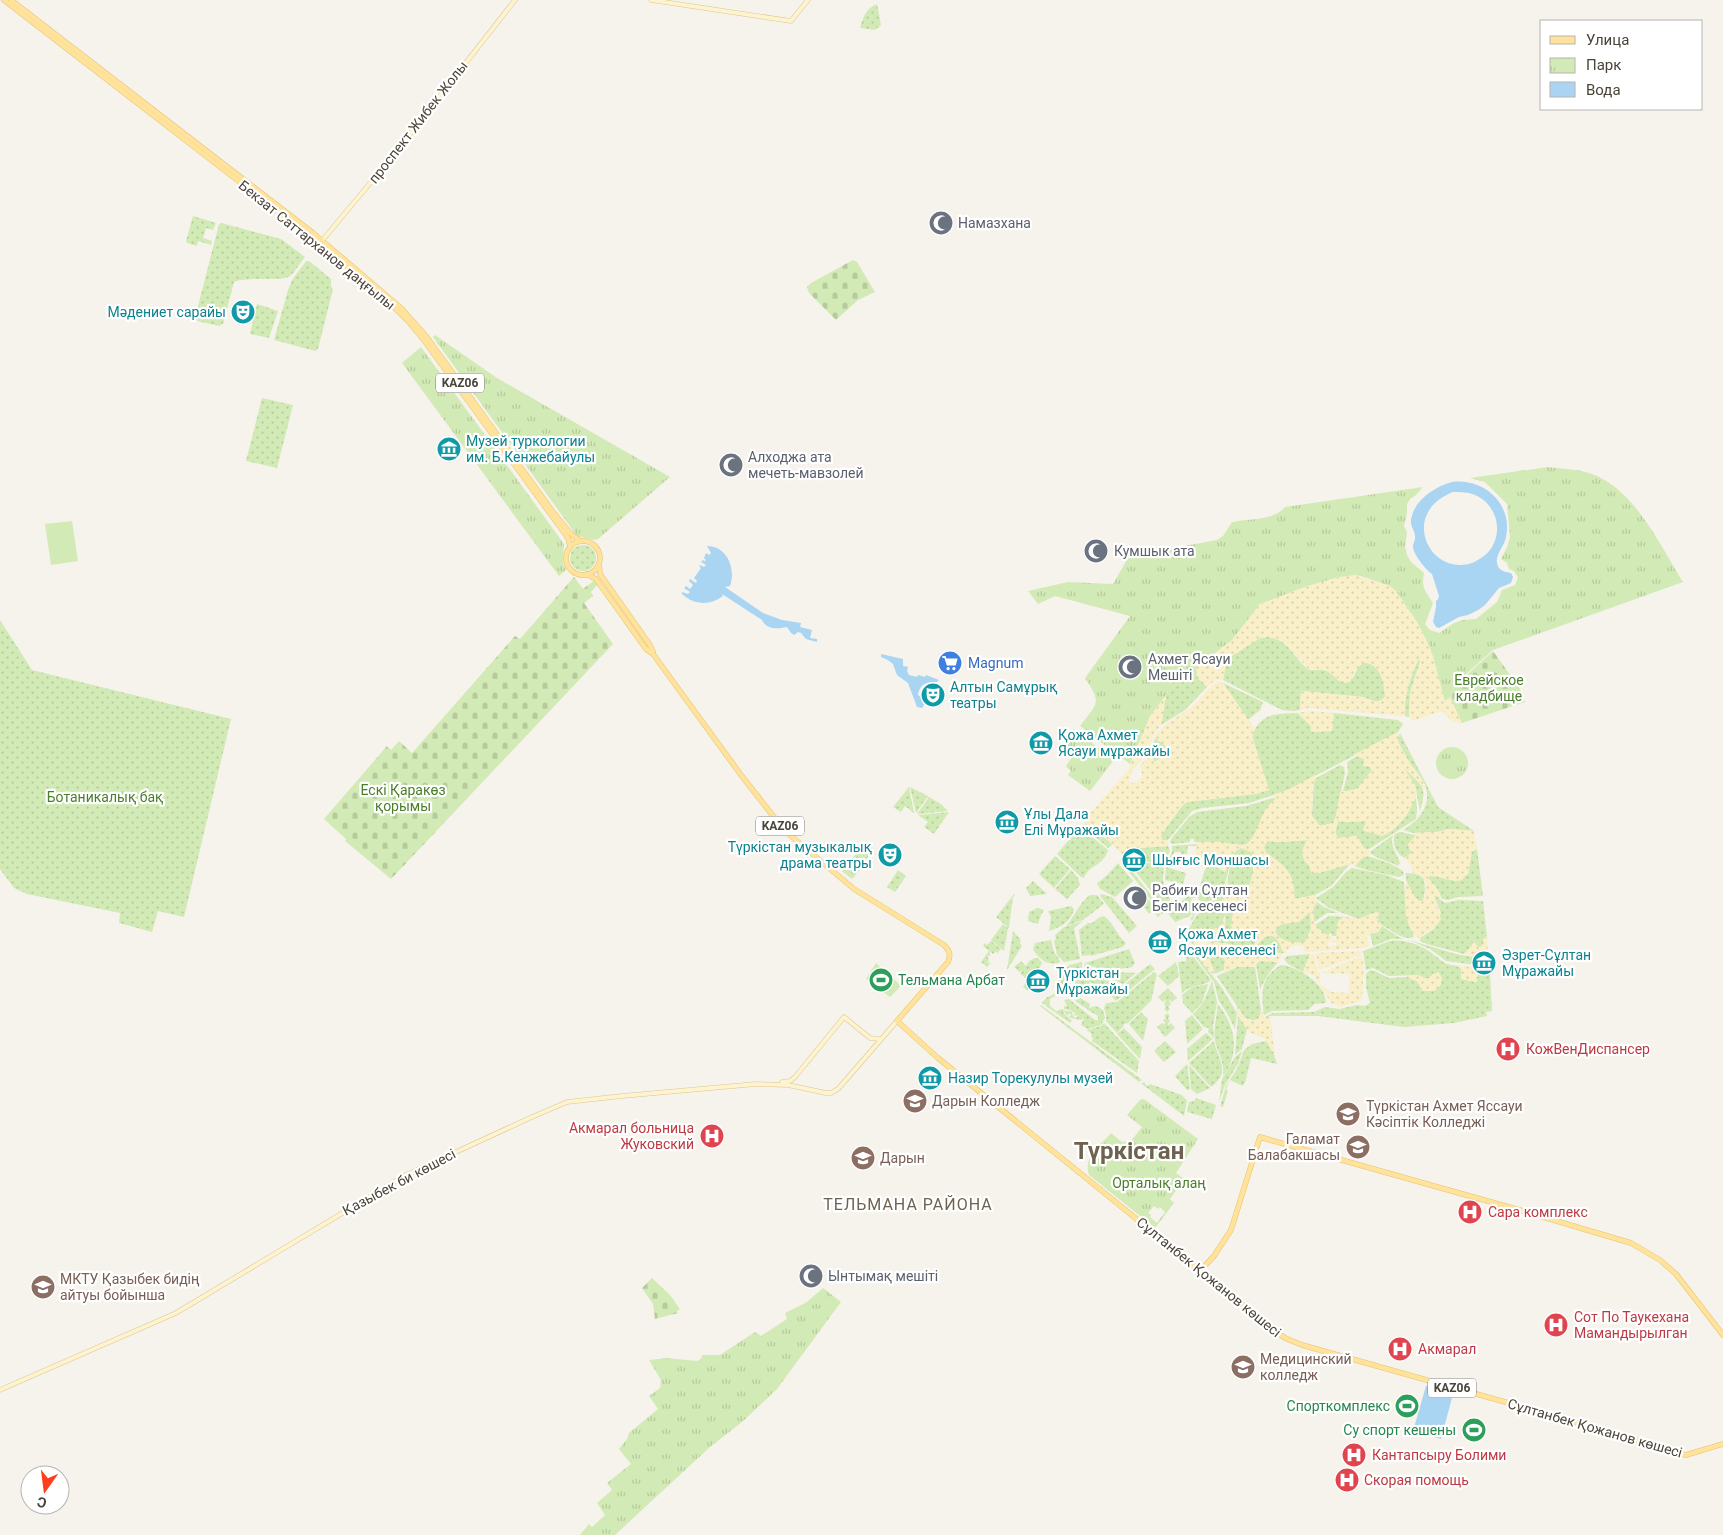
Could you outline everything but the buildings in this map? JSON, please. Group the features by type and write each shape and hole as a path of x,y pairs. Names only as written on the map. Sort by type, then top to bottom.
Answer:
{"main road":[{"name":"Бекзат Саттарханов даңғылы","path":"4,0 101,72"},
{"name":"Бекзат Саттарханов даңғылы","path":"11,0 386,294 426,336 553,512 570,533 580,541"},
{"name":"проспект Жибек Жолы","path":"321,242 396,152 515,0"},
{"path":"651,0 791,21 808,0"},
{"name":"Бекзат Саттарханов даңғылы","path":"321,242 384,297 423,339 568,538 570,546"},
{"path":"570,546 580,541"},
{"name":"KАZ06","path":"580,541 591,543 597,548 600,574 650,645 653,654"},
{"name":"KАZ06","path":"570,546 566,557 568,565 576,573 587,574 596,579 784,831 854,889 944,945 950,954 948,962 897,1021"},
{"path":"587,574 594,570 599,563"},
{"path":"769,1083 787,1082 794,1077 844,1017 874,1040 881,1038 897,1021"},
{"name":"Сұлтанбек Қожанов көшесі","path":"897,1021 938,1058 1285,1338 1302,1345 1686,1455 1723,1444"},
{"name":"Қазыбек би көшесі","path":"0,1390 176,1312 406,1175 567,1102 769,1083 831,1092 838,1088 881,1038"},
{"path":"794,1077 793,1082 796,1086"},
{"path":"1200,1271 1214,1256 1231,1230 1260,1137 1631,1243 1660,1260 1676,1274 1723,1335"}],"green space":[{"path":"877,4 881,25 875,30 860,28 866,13"},
{"path":"193,216 216,223 213,230 206,228 203,238 212,241 211,245 198,241 197,246 187,243"},
{"path":"219,224 281,239 305,257 292,274 286,278 248,279 234,282 223,324 219,326 197,321 195,318"},
{"path":"853,260 857,262 875,292 858,300 836,320 809,293 807,287"},
{"path":"306,261 309,261 331,279 331,287 333,289 318,349 315,351 274,340 292,280"},
{"path":"257,304 278,311 269,338 250,334"},
{"path":"435,335 497,378 670,477 598,539 594,540 577,536 433,337"},
{"path":"421,347 564,544 563,563 566,570 559,576 402,363"},
{"path":"262,398 293,405 277,468 246,461"},
{"path":"1548,467 1585,472 1597,476 1611,484 1624,495 1647,523 1683,582 1493,650 1456,683 1450,697 1445,701 1428,643 1417,622 1396,591 1390,586 1361,576 1339,577 1307,586 1260,604 1232,640 1212,655 1196,659 1186,665 1180,677 1150,716 1130,764 1080,726 1096,703 1094,693 1085,678 1130,616 1055,596 1038,604 1028,591 1068,582 1113,584 1129,556 1217,540 1223,536 1232,522 1268,517 1280,512 1285,507 1423,487 1407,504 1404,526 1407,532 1405,546 1411,562 1424,573 1424,589 1433,603 1425,624 1430,630 1439,633 1454,623 1476,619 1497,602 1502,590 1515,585 1518,578 1515,572 1509,569 1507,563 1501,559 1510,537 1507,504 1485,482 1470,478"},
{"path":"72,521 78,561 51,565 45,524"},
{"path":"583,545 592,549 596,558 592,567 583,571 574,567 570,558 574,549"},
{"name":"Ескі Қаракөз қорымы","path":"574,577 583,589 595,580 598,584 591,592 593,596 584,603 613,644 391,879 345,841 346,839 324,819 387,746 391,750 399,741 412,753 515,636 520,639"},
{"name":"Ботаникалық бақ","path":"0,620 32,670 231,719 184,917 158,911 152,932 119,923 120,913 27,894 14,888 0,869"},
{"path":"1268,637 1286,646 1309,670 1326,670 1339,681 1353,678 1359,665 1369,663 1381,675 1385,698 1377,702 1363,697 1301,691 1300,710 1282,710 1223,680 1227,659 1260,638"},
{"name":"Еврейское кладбище","path":"1493,651 1520,689 1525,702 1462,723 1450,697 1455,686"},
{"path":"1419,658 1420,662 1410,693 1409,717 1405,716 1407,693 1410,679"},
{"path":"1196,659 1197,677 1207,687 1185,710 1161,725 1166,695 1180,677 1186,665"},
{"path":"1223,683 1261,701 1263,703 1260,710 1248,720"},
{"path":"1298,713 1311,726 1311,732 1332,731 1334,713 1398,720 1403,724 1398,732 1392,736 1286,791 1249,803 1202,808 1192,811 1168,840 1162,840 1161,835 1181,807 1187,802 1255,794 1269,790 1252,736 1260,722 1265,718 1276,714"},
{"path":"1074,729 1114,760 1090,791 1068,775 1071,771 1066,766 1073,756 1061,747"},
{"path":"1400,733 1438,807 1474,831 1449,829 1437,832 1414,833 1403,830 1420,815 1424,809 1427,796 1423,781 1411,765 1397,740"},
{"path":"1155,738 1166,746 1169,751 1165,756 1154,762 1150,754"},
{"path":"1452,747 1464,751 1468,763 1464,775 1452,779 1440,775 1436,763 1440,751"},
{"path":"1357,756 1364,759 1372,770 1361,786 1354,790 1343,791 1348,772 1347,762"},
{"path":"1340,765 1344,767 1345,773 1336,816 1333,823 1320,826 1312,816 1314,780"},
{"path":"1401,765 1418,780 1423,789 1424,795 1420,811 1415,785"},
{"path":"909,787 914,813 905,806 901,812 893,807"},
{"path":"910,787 928,796 916,813"},
{"path":"929,797 941,804 948,811 917,814"},
{"path":"1416,797 1416,819 1369,849 1362,847 1357,836 1339,838 1335,834 1338,821 1365,821 1363,829 1406,816"},
{"path":"1273,798 1275,800 1266,809 1252,839 1247,844 1194,842 1194,839 1190,839 1190,842 1173,844 1170,842 1189,817 1197,812 1246,806"},
{"path":"949,812 934,834 924,827 928,822 918,815"},
{"path":"1086,823 1112,845 1108,848 1083,826"},
{"path":"1080,827 1108,850 1103,860 1089,870 1084,878 1057,854"},
{"path":"1400,832 1415,835 1413,852 1405,858 1394,845 1395,834"},
{"path":"1393,835 1393,845 1400,863 1398,866 1370,852"},
{"path":"1308,840 1302,852 1305,862 1319,873 1350,864 1331,886 1315,895 1294,899 1294,891 1287,872 1266,853 1264,847 1267,841"},
{"path":"1197,844 1197,846 1188,846 1187,854 1175,852 1172,856 1171,865 1166,865 1172,852 1172,846"},
{"path":"863,845 872,851 860,868 850,861"},
{"path":"1168,846 1170,851 1164,865 1143,861 1136,849 1127,855 1125,852 1128,849"},
{"path":"1241,848 1249,850 1253,855 1252,879 1243,894 1238,897 1233,895 1228,888 1230,865 1223,890 1200,886 1205,869 1212,865 1225,872 1234,852"},
{"path":"1477,849 1483,896 1442,899 1429,876 1433,875 1456,881 1468,874 1471,852"},
{"path":"1055,856 1070,869 1054,888 1039,874"},
{"path":"1367,856 1389,863 1403,871 1404,875 1399,877 1355,866 1363,857"},
{"path":"849,862 860,870 852,879 842,871"},
{"path":"1143,862 1164,866 1163,881 1172,905 1167,910 1133,869"},
{"path":"1118,863 1133,881 1115,897 1100,889 1097,883"},
{"path":"1166,867 1186,873 1183,884 1165,880"},
{"path":"1352,868 1386,875 1404,882 1406,915 1414,937 1400,936 1376,923 1379,918 1373,913 1359,919 1329,908 1316,898 1333,887"},
{"path":"898,870 906,876 895,892 887,887"},
{"path":"1071,870 1078,878 1080,885 1067,899 1055,889"},
{"path":"1131,870 1165,912 1162,914 1129,872"},
{"path":"1406,873 1418,874 1424,879 1423,901 1418,901 1411,891 1407,884"},
{"path":"1033,881 1047,894 1030,896 1026,888"},
{"path":"1199,888 1197,897 1191,900 1195,912 1192,921 1190,918 1193,916 1192,913 1190,916 1175,922 1167,912"},
{"path":"1200,888 1221,892 1196,914 1195,906 1200,902 1198,897"},
{"path":"1223,892 1225,915 1221,925 1210,931 1207,941 1192,938 1189,929 1196,916"},
{"path":"1014,894 1015,895 1013,897 1009,928 996,917"},
{"path":"1101,894 1112,897 1137,926 1129,933 1100,896"},
{"path":"1433,894 1445,903 1459,900 1483,901 1487,936 1483,940 1483,946 1479,948 1473,941 1472,946 1464,954 1420,941 1420,938 1434,929 1441,913"},
{"path":"1090,895 1097,895 1104,904 1083,920 1066,926 1083,902"},
{"path":"1145,895 1161,915 1158,917 1153,911 1149,914 1140,902 1144,899 1142,897"},
{"path":"1317,902 1338,913 1327,913 1314,922 1313,909"},
{"path":"1226,904 1233,913 1232,928 1250,931 1256,939 1254,945 1243,947 1213,942 1224,937"},
{"path":"1071,906 1074,909 1073,914 1068,921 1049,931 1051,917 1048,911"},
{"path":"1038,908 1044,910 1038,924 1028,921 1029,912"},
{"path":"1310,911 1311,929 1305,942 1297,943 1283,940 1275,931 1279,925 1298,921"},
{"path":"1104,916 1126,943 1123,947 1091,956 1082,956 1079,930 1088,923 1092,923"},
{"path":"1329,916 1347,917 1342,918 1338,936 1332,936 1329,933 1329,936 1324,934 1315,925"},
{"path":"1083,921 1074,928 1080,959 1064,962 1057,955 1054,941 1056,939 1055,935 1064,927"},
{"path":"1003,924 1008,928 1004,951 991,940"},
{"path":"1382,926 1403,939 1391,939 1373,946 1370,934 1378,932"},
{"path":"1013,931 1021,940 1022,946 1007,970"},
{"path":"1270,935 1279,942 1283,953 1253,952 1253,949 1265,937"},
{"path":"1051,940 1054,952 1060,961 1059,963 1047,962 1041,959 1033,950 1035,943"},
{"path":"1409,940 1456,954 1474,957 1476,965 1446,961 1430,949"},
{"path":"991,941 1001,949 997,954 997,951 993,954 990,951 990,956 987,956 989,960 987,963 991,962 987,967 981,962 989,951 983,946"},
{"path":"1390,941 1402,941 1424,948 1445,963 1458,966 1461,969 1461,979 1476,982 1479,968 1489,971 1492,1011 1486,1012 1487,1016 1454,1023 1404,1027 1318,1016 1271,1016 1265,1018 1272,1013 1314,1012 1325,1007 1339,1009 1357,1005 1365,1006 1370,1003 1366,987 1366,974 1370,970 1389,978 1406,977 1417,981 1424,991 1434,991 1434,973 1425,979 1418,975 1389,976 1373,968 1366,970 1363,951"},
{"path":"1129,949 1135,963 1132,967 1108,969 1090,966 1085,963"},
{"path":"1192,950 1220,985 1237,1013 1235,1029 1219,1001 1214,982"},
{"path":"1189,951 1211,980 1204,984 1190,987 1182,993 1178,962 1186,961"},
{"path":"1310,954 1303,972 1288,964 1284,959 1287,956"},
{"path":"1217,956 1225,961 1224,970 1215,974 1209,958"},
{"path":"1038,958 1042,963 1028,991 1023,987 1027,980 1020,973 1023,970 1019,972 1014,967 1021,961 1026,966 1024,970 1029,961"},
{"path":"1260,961 1278,962 1260,989 1256,964"},
{"path":"1082,962 1082,970 1123,988 1124,985 1150,964 1155,969 1116,1001 1103,988 1090,982 1085,989 1077,986 1071,978 1064,987 1055,985 1069,965"},
{"path":"1084,962 1093,969 1100,971 1136,973 1123,984 1085,968"},
{"path":"1176,962 1179,976 1168,986 1158,976"},
{"name":"Тельмана Арбат","path":"876,963 901,986 890,997 866,979"},
{"path":"1281,965 1296,969 1317,983 1325,996 1326,1003 1315,1004 1308,1010 1272,1011 1264,1015 1262,1000 1266,981 1269,975"},
{"path":"1237,967 1255,967 1261,1010 1259,1018 1255,1021 1245,1018 1217,976"},
{"path":"1154,972 1157,974 1151,1001 1128,1023 1124,1024 1117,1033 1106,1021 1104,1008 1106,1003 1117,1002"},
{"path":"1212,981 1217,1002 1213,1027 1214,1038 1208,1032 1209,1028 1204,1027 1193,1014 1203,1003"},
{"path":"1208,984 1202,1003 1192,1013 1183,1003 1182,995 1192,987"},
{"path":"1168,988 1177,998 1172,1002 1169,1001 1171,1004 1167,1012 1164,1009 1166,1001 1163,1002 1158,997"},
{"path":"1056,993 1057,995 1050,999 1050,1006 1056,1011 1062,1009 1071,1011 1075,1019 1068,1017 1071,1015 1070,1013 1067,1016 1063,1012 1068,1018 1072,1020 1070,1023 1042,1003 1046,998"},
{"path":"1079,997 1090,1004 1089,1008 1096,1006 1103,1010 1105,1018 1101,1025 1088,1029 1081,1025 1084,1018 1081,1020 1075,1019 1074,1017 1077,1018 1078,1015 1074,1016 1075,1013 1064,1009 1064,1004 1065,1007 1067,1006 1064,1000 1069,999 1095,1020 1098,1020 1098,1016 1086,1009 1089,1007 1085,1008 1075,1001"},
{"path":"1218,1004 1224,1012 1234,1039 1232,1058 1223,1076 1222,1062 1215,1041"},
{"path":"1041,1005 1142,1080 1139,1082"},
{"path":"1141,1012 1148,1019 1143,1041 1129,1024"},
{"path":"1167,1013 1170,1016 1168,1024 1171,1023 1175,1028 1165,1037 1157,1027 1165,1023 1163,1020 1166,1018 1164,1016"},
{"path":"1192,1015 1203,1029 1187,1044 1185,1021"},
{"path":"1238,1016 1247,1029 1242,1049 1235,1055"},
{"path":"1104,1023 1139,1061 1137,1073 1092,1041 1092,1034 1087,1030 1101,1026"},
{"path":"1124,1028 1142,1047 1140,1059 1117,1034"},
{"path":"1206,1033 1213,1039 1188,1061 1187,1049"},
{"path":"1165,1041 1176,1052 1164,1062 1154,1051"},
{"path":"1214,1041 1222,1071 1221,1076 1211,1087 1189,1063"},
{"path":"1266,1041 1273,1051 1277,1064 1251,1058 1245,1083 1243,1086 1230,1080 1226,1089 1228,1091 1223,1107 1220,1106 1226,1086 1238,1067 1244,1050 1252,1044"},
{"path":"1242,1051 1238,1064 1225,1085 1219,1102 1222,1079 1235,1057"},
{"path":"1187,1064 1190,1089 1187,1090 1175,1076"},
{"path":"1189,1065 1210,1088 1197,1094 1191,1089"},
{"path":"1144,1082 1147,1086 1150,1084 1182,1095 1187,1101 1184,1116 1142,1084"},
{"path":"1196,1098 1216,1105 1212,1119 1187,1112 1189,1102 1194,1101"},
{"name":"Орталық алаң","path":"1144,1099 1198,1139 1176,1173 1184,1179 1170,1199 1174,1203 1155,1228 1089,1175 1088,1168 1090,1157 1111,1133 1122,1142 1131,1141 1142,1127 1127,1115 1140,1100","holes":["1154,1206 1158,1209 1160,1207 1165,1212 1157,1223 1148,1213"]},
{"path":"652,1278 670,1295 680,1309 677,1311 678,1313 655,1319 653,1304 642,1288"},
{"path":"823,1288 841,1302 777,1389 742,1422 710,1447 615,1535 580,1535 589,1524 592,1527 605,1515 597,1503 612,1490 607,1483 631,1464 619,1449 629,1433 658,1409 649,1396 660,1388 661,1380 649,1360 667,1358 697,1361 701,1359 702,1355 720,1355 755,1332 761,1336 787,1319 785,1313 807,1302"}],"sand":[{"path":"1355,575 1390,586 1396,591 1417,622 1428,643 1445,700 1450,697 1462,723 1452,721 1442,711 1413,721 1409,717 1410,693 1420,662 1419,658 1408,686 1405,716 1309,708 1300,710 1301,691 1363,697 1380,702 1385,696 1380,674 1373,665 1363,663 1355,670 1350,682 1344,683 1324,669 1309,670 1286,644 1280,640 1268,637 1260,638 1227,659 1223,680 1216,680 1207,687 1197,677 1196,659 1212,655 1243,626 1260,604 1307,586 1339,577"},
{"path":"1218,682 1223,683 1255,729 1252,738 1269,790 1255,794 1187,802 1181,807 1161,835 1162,840 1168,840 1168,846 1128,849 1125,851 1126,855 1124,856 1110,842 1083,821 1129,769 1150,716 1166,695 1162,723 1155,733 1146,756 1134,768 1128,780 1132,783 1140,779 1142,772 1140,766 1150,754 1155,762 1168,753 1166,746 1155,738 1158,732 1167,723 1195,704 1208,689"},
{"path":"1310,711 1334,713 1332,731 1311,732 1311,725 1298,713"},
{"path":"1396,733 1404,754 1426,788 1404,768 1415,785 1417,794 1400,824 1382,836 1364,831 1365,821 1338,821 1335,831 1337,837 1357,836 1364,848 1371,851 1370,856 1363,857 1355,866 1350,864 1311,874 1309,864 1304,859 1303,854 1303,848 1307,840 1267,841 1264,847 1266,853 1279,862 1291,876 1295,899 1315,895 1318,900 1313,911 1314,922 1321,931 1332,936 1332,941 1329,941 1328,947 1336,945 1336,943 1332,942 1336,940 1339,920 1347,917 1359,919 1376,912 1379,913 1377,922 1382,924 1382,926 1378,932 1372,932 1370,936 1366,935 1370,946 1305,952 1303,946 1298,945 1290,947 1286,953 1283,953 1280,944 1273,935 1265,937 1255,946 1256,939 1250,931 1231,926 1233,913 1224,902 1225,882 1227,882 1229,892 1234,896 1240,895 1245,891 1252,878 1253,857 1251,852 1241,848 1236,850 1225,872 1219,869 1226,856 1221,853 1214,866 1202,867 1194,864 1197,842 1247,844 1255,833 1266,809 1275,800 1273,795 1290,789 1315,775 1312,816 1320,826 1333,823 1340,792 1356,790 1372,770 1370,767 1363,766 1364,759 1353,755","holes":["1310,912 1311,929 1305,942 1301,943 1282,939 1278,936 1275,929 1282,924 1299,922"]},
{"path":"1449,829 1474,831 1477,849 1472,851 1469,870 1462,880 1454,881 1428,876 1439,893 1440,899 1434,895 1441,919 1437,925 1420,939 1414,934 1408,922 1405,884 1407,882 1415,897 1421,902 1426,886 1423,877 1413,873 1411,866 1405,858 1412,852 1408,844 1415,836 1414,833 1437,832"},
{"path":"1224,919 1226,920 1224,937 1213,942 1252,946 1252,951 1283,953 1277,964 1276,961 1258,961 1255,967 1237,967 1224,972 1225,961 1223,958 1217,956 1209,958 1215,974 1211,973 1192,950 1194,946 1185,935 1188,932 1192,938 1198,939 1198,944 1206,946 1209,931 1221,926"},
{"path":"1487,936 1488,961 1464,954 1472,946 1473,940 1477,947 1482,946 1483,940"},
{"path":"1361,951 1362,956 1319,970 1316,953"},
{"path":"1310,954 1314,954 1318,973 1320,973 1320,984 1332,992 1349,993 1349,974 1322,973 1353,959 1363,958 1362,1000 1341,1007 1331,1003 1314,976 1303,972"},
{"path":"1458,965 1479,968 1477,982 1461,979 1461,969"},
{"path":"1438,972 1442,982 1434,991 1423,991 1417,981 1406,977 1408,975 1418,975 1427,979"},
{"path":"1237,1007 1245,1018 1252,1021 1259,1018 1261,1010 1265,1018 1270,1016 1275,1057 1265,1039 1249,1032 1237,1013"}],"water":[{"path":"1452,482 1475,484 1494,496 1500,504 1505,514 1507,525 1506,537 1497,557 1497,563 1500,569 1511,573 1513,577 1511,583 1499,588 1485,605 1478,610 1459,617 1439,628 1433,622 1436,601 1439,596 1432,574 1420,562 1413,549 1415,536 1411,520 1416,506 1426,495 1438,487","holes":["1453,492 1464,492 1482,499 1495,515 1497,522 1496,536 1490,550 1479,560 1472,563 1457,565 1443,561 1433,552 1426,541 1424,527 1427,514 1437,502"]},
{"path":"707,546 720,550 729,560 732,580 730,586 725,587 763,613 782,620 801,623 800,627 812,630 810,638 817,639 817,642 806,639 798,632 794,635 787,627 776,628 767,626 762,620 722,594 723,596 718,599 702,603 687,598 682,594 682,592 688,594 690,592 684,588 686,586 690,589 693,585 689,581 690,579 696,583 697,581 694,578 701,568 699,566 704,567 706,565 701,562 706,560 704,558 706,553 709,555 711,553"},
{"path":"881,654 903,659 903,666 908,667 909,675 925,677 926,675 939,680 924,684 920,688 918,695 921,697 924,705 922,708 917,707 908,683 897,675 893,664 881,657"},
{"path":"1426,1386 1453,1394 1441,1439 1413,1431"}],"place":[{"name":"Намазхана","path":"941,223"},
{"name":"Мәдениет сарайы","path":"243,312"},
{"name":"Музей туркологии им. Б.Кенжебайулы","path":"449,449"},
{"name":"Алходжа ата мечеть-мавзолей","path":"731,465"},
{"name":"Кумшык ата","path":"1096,551"},
{"name":"Magnum","path":"950,663"},
{"name":"Ахмет Ясауи Мешіті","path":"1130,667"},
{"name":"Алтын Самұрық театры","path":"933,695"},
{"name":"Қожа Ахмет Ясауи мұражайы","path":"1041,743"},
{"name":"Ұлы Дала Елі Мұражайы","path":"1007,822"},
{"name":"Түркістан музыкалық драма театры","path":"890,855"},
{"name":"Шығыс Моншасы","path":"1134,860"},
{"name":"Рабиғи Сұлтан Бегім кесенесі","path":"1135,898"},
{"name":"Қожа Ахмет Ясауи кесенесі","path":"1160,942"},
{"name":"Әзрет-Сұлтан Мұражайы","path":"1484,963"},
{"name":"Тельмана Арбат","path":"881,980"},
{"name":"Түркістан Мұражайы","path":"1038,981"},
{"name":"КожВенДиспансер","path":"1508,1049"},
{"name":"Назир Торекулулы музей","path":"930,1078"},
{"name":"Дарын Колледж","path":"915,1101"},
{"name":"Түркістан Ахмет Яссауи Кәсіптік Колледжі","path":"1348,1114"},
{"name":"Акмарал больница Жуковский","path":"712,1136"},
{"name":"Галамат Балабакшасы","path":"1358,1147"},
{"name":"Дарын","path":"863,1158"},
{"name":"Сара комплекс","path":"1470,1212"},
{"name":"Ынтымақ мешіті","path":"811,1276"},
{"name":"МКТУ Қазыбек бидің айтуы бойынша","path":"43,1287"},
{"name":"Сот По Таукехана Мамандырылган","path":"1556,1325"},
{"name":"Акмарал","path":"1400,1349"},
{"name":"Медицинский колледж","path":"1243,1367"},
{"name":"Спорткомплекс","path":"1407,1406"},
{"name":"Су спорт кешены","path":"1474,1430"},
{"name":"Кантапсыру Болими","path":"1354,1455"},
{"name":"Скорая помощь","path":"1347,1480"}],"district":[{"name":"Түркістан","path":"1129,1151"},
{"name":"ТЕЛЬМАНА РАЙОНА","path":"908,1204"}]}
